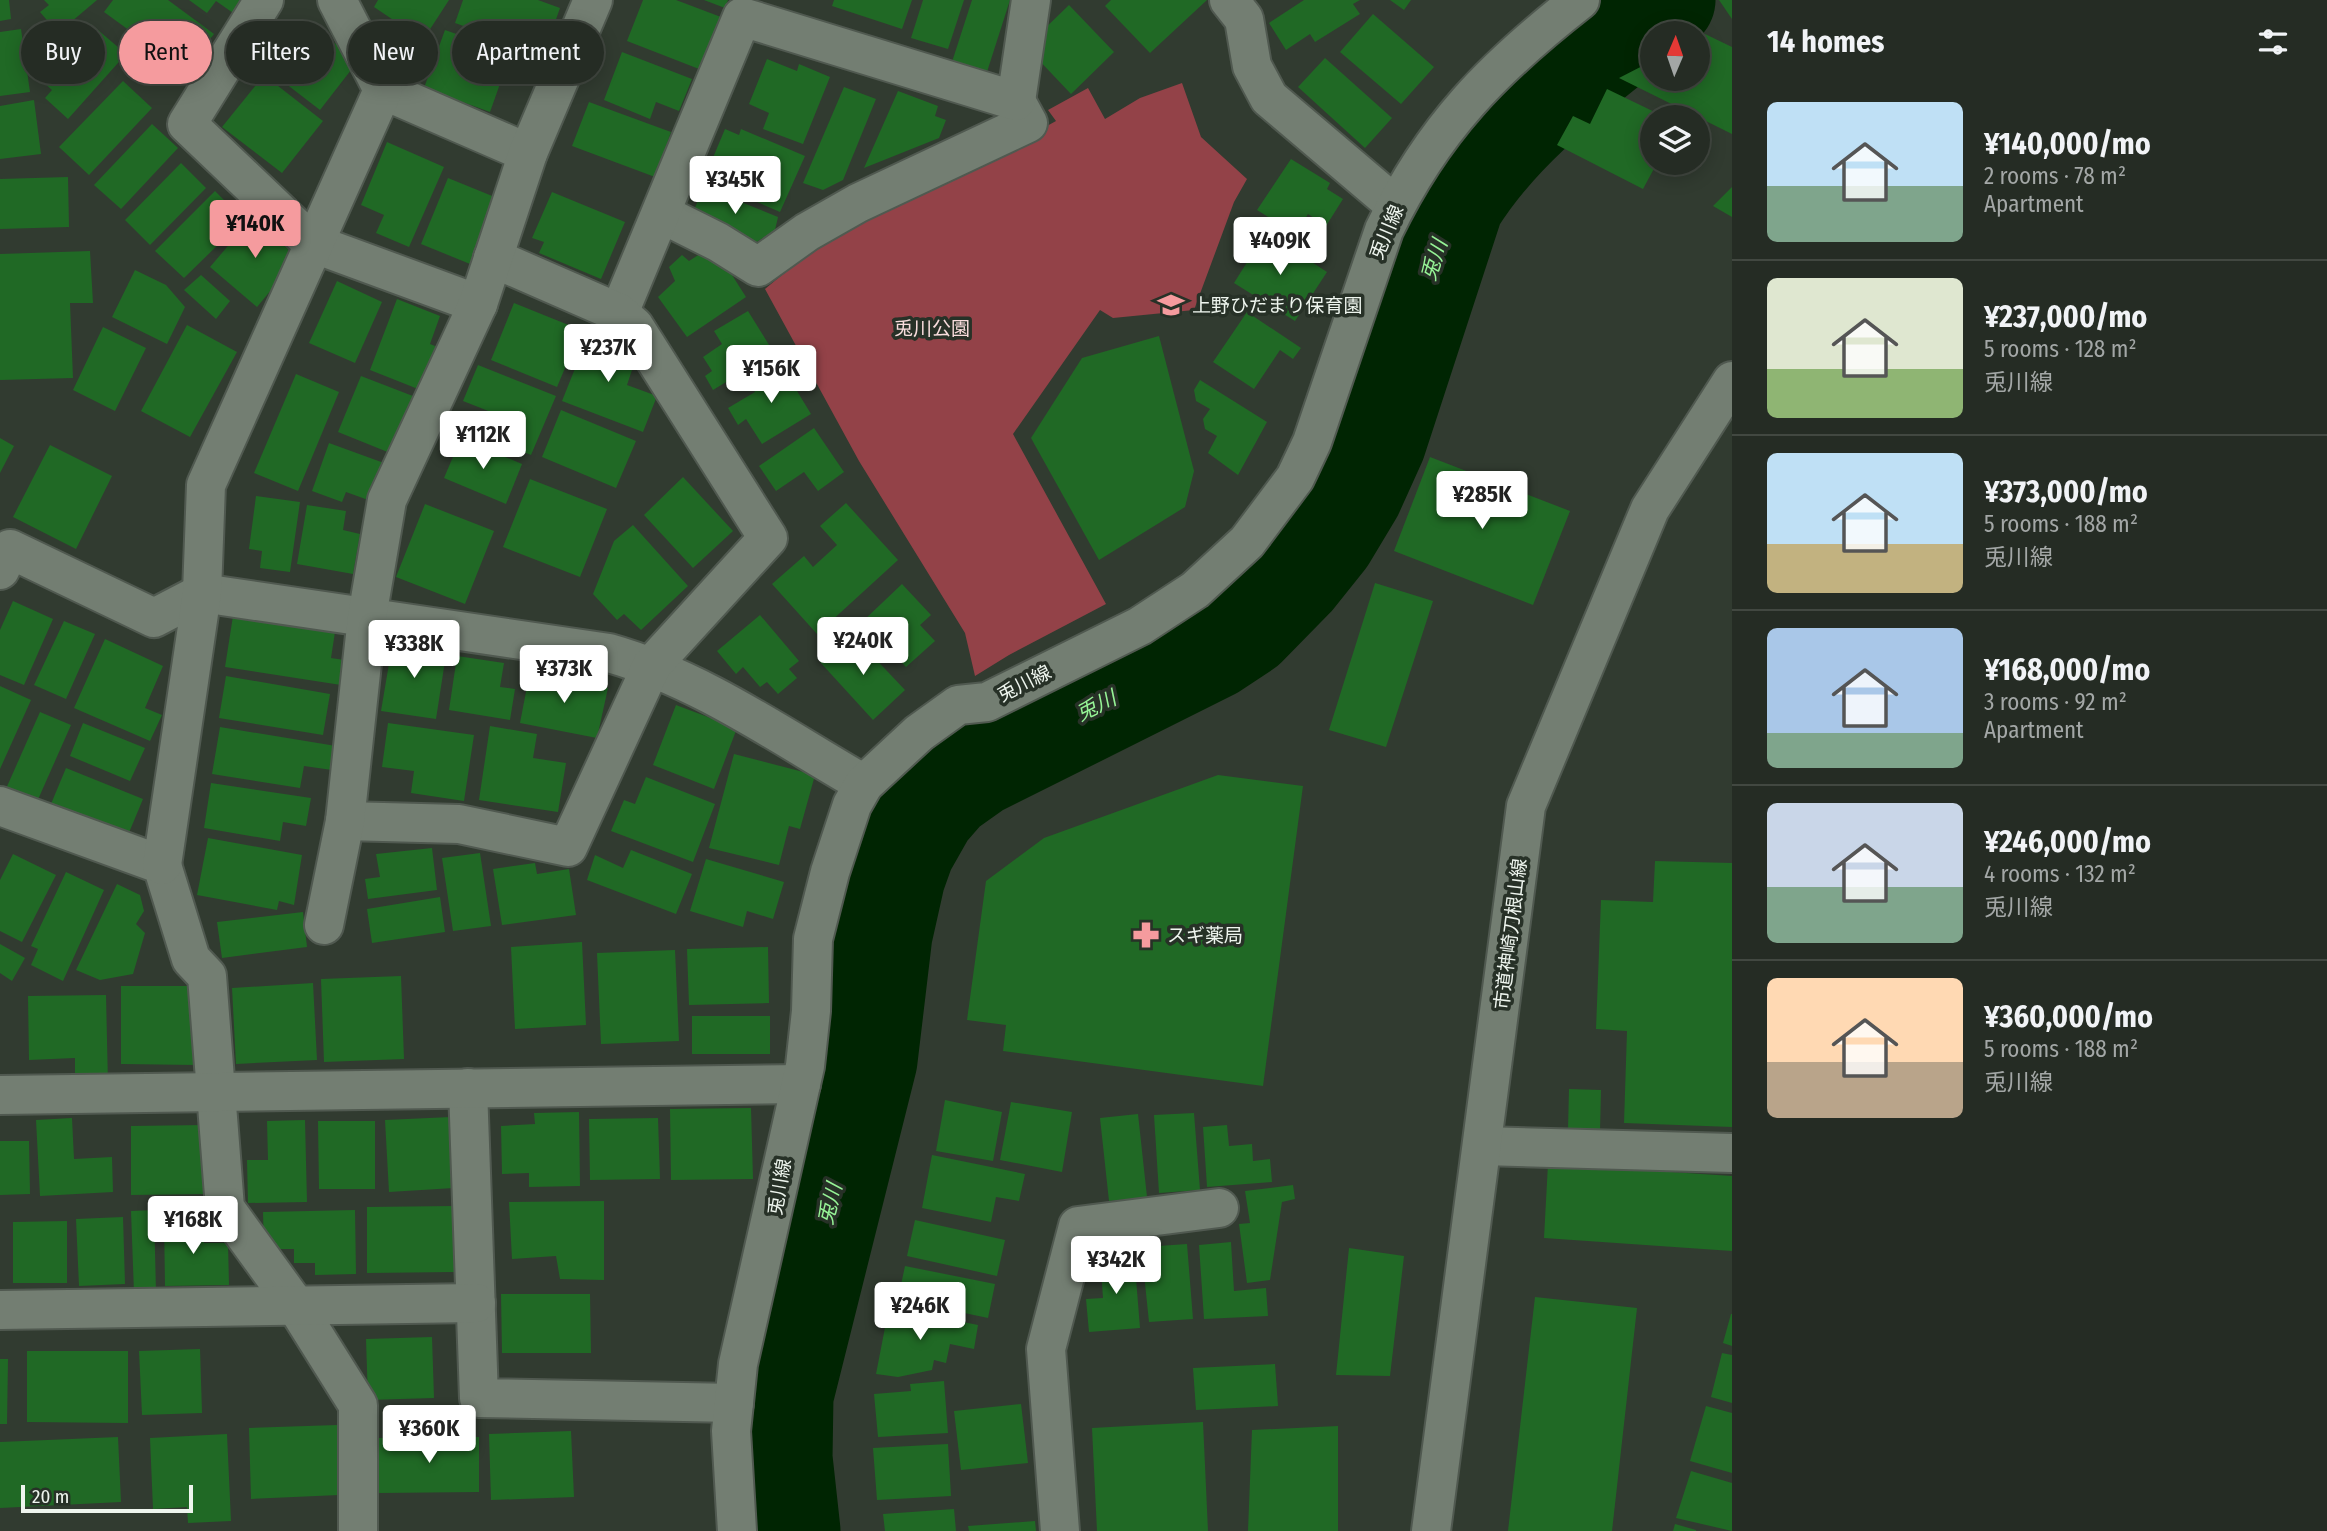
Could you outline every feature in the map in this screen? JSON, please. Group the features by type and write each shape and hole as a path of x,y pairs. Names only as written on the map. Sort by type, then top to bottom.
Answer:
{"street":[{"path":"264,0 187,124 312,243 478,304"},
{"path":"337,0 383,90 528,153"},
{"path":"324,925 345,821 368,617 387,500 478,304 528,153 593,0"},
{"path":"662,214 718,242 758,267 807,232 858,203 1028,123 1016,101 1031,0"},
{"path":"1229,0 1244,19 1252,66 1269,98 1395,205"},
{"name":"兎川線","path":"737,1531 731,1431 738,1364 774,1216 778,1184 801,1084 811,1011 813,939 845,824 864,784 919,733 958,705 987,702 1140,626 1195,590 1247,542 1295,478 1312,442 1384,230 1395,205 1445,130 1484,81 1580,0"},
{"path":"619,313 742,17 1016,101"},
{"path":"358,1531 358,1405 296,1306 225,1208 218,1090 207,976 191,959 162,865 202,593 206,485 312,243 383,90"},
{"path":"345,821 460,824 568,846 652,665 768,538 634,326 619,313 493,258"},
{"name":"市道神崎刀根山線","path":"1431,1531 1526,806 1650,509 1732,382"},
{"path":"0,570 10,549 154,618 202,593 609,653 652,665 690,684 864,784"},
{"path":"0,806 162,865"},
{"path":"0,1095 801,1084"},
{"path":"468,1088 479,1398 734,1403"},
{"path":"1483,1146 1732,1153"},
{"path":"1060,1531 1046,1349 1078,1226 1219,1208"},
{"path":"0,1310 476,1303"}],"green space":[{"name":"兎川公園","path":"1182,83 1201,137 1247,179 1234,202 1194,310 1113,318 1100,310 1013,434 1106,604 975,676 965,633 859,461 765,289 833,239 869,218 1056,121 1048,110 1088,88 1105,119 1140,98"}],"building":[{"path":"0,0 9,0 11,19 0,21"},
{"path":"44,0 97,0 72,21 48,21 40,12 49,5"},
{"path":"113,0 168,0 196,21 119,23 104,12"},
{"path":"189,0 248,0 236,15 216,1 207,13"},
{"path":"378,0 449,0 435,21 395,21 374,7"},
{"path":"463,0 538,0 560,8 555,21 456,21"},
{"path":"643,0 676,0 721,17 699,69 627,41"},
{"path":"704,0 728,0 725,8"},
{"path":"834,0 912,0 902,29 832,6"},
{"path":"923,0 964,0 948,49 911,38"},
{"path":"972,0 1010,0 986,75 951,65"},
{"path":"1111,0 1207,0 1150,53 1105,6"},
{"path":"1304,0 1360,0 1353,4 1360,14 1315,42 1310,34 1286,50 1269,23"},
{"path":"1390,0 1411,0 1404,10"},
{"path":"1719,0 1732,0 1732,19"},
{"path":"1069,5 1114,52 1071,94 1034,55 1044,46 1036,37"},
{"path":"1373,14 1434,67 1401,104 1340,52"},
{"path":"21,29 21,84 29,84 30,92 0,96 0,32"},
{"path":"445,30 452,32 452,84 500,84 490,112 424,88 425,84 438,84 438,49"},
{"path":"105,36 119,48 119,62 105,78"},
{"path":"1710,36 1732,47 1732,134 1710,123 1710,105 1673,105 1645,91 1710,91"},
{"path":"334,43 348,53 348,74 320,110 286,84 334,84"},
{"path":"622,52 692,79 679,111 656,102 650,119 604,100"},
{"path":"1325,58 1392,118 1365,148 1298,87"},
{"path":"767,59 797,71 799,64 830,77 803,144 763,129 769,113 749,104"},
{"path":"1640,67 1640,88 1619,78"},
{"path":"45,84 99,84 68,119 45,98 52,90"},
{"path":"120,84 126,84 152,108 89,175 59,147"},
{"path":"257,84 276,84 323,121 282,173 222,127"},
{"path":"844,87 876,99 843,180 823,190 803,183"},
{"path":"1607,89 1640,105 1640,175 1651,175 1643,189 1557,145 1573,116 1590,124"},
{"path":"898,91 938,106 935,116 946,120 939,138 864,168"},
{"path":"34,100 41,154 0,159 0,106"},
{"path":"589,102 671,132 655,177 572,146"},
{"path":"152,124 178,148 121,209 94,185"},
{"path":"725,129 739,135 741,129 805,156 780,212 704,179"},
{"path":"387,142 444,167 409,247 376,233 384,215 361,205"},
{"path":"1291,159 1330,183 1327,189 1343,199 1326,226 1308,214 1296,234 1257,210"},
{"path":"181,163 206,188 150,245 125,220"},
{"path":"68,177 69,227 0,229 0,179"},
{"path":"448,178 502,200 475,266 421,244"},
{"path":"704,187 778,217 775,230 752,245 693,212"},
{"path":"1732,187 1732,217 1713,206"},
{"path":"215,191 230,206 212,223 226,237 184,278 155,251"},
{"path":"552,192 625,222 601,279 539,253 544,242 532,238"},
{"path":"256,213 286,239 291,266 257,307 210,267"},
{"path":"1266,232 1327,272 1295,321 1234,283"},
{"path":"90,251 93,303 70,303 73,378 0,380 0,254"},
{"path":"703,252 732,275 746,297 687,337 658,297 675,281 669,267 682,255 689,261"},
{"path":"135,270 166,285 185,307 167,344 112,317"},
{"path":"201,275 230,301 216,319 184,290"},
{"path":"337,281 382,302 355,363 309,343"},
{"path":"397,299 440,316 430,344 440,348 423,391 370,370"},
{"path":"514,303 581,330 557,387 491,360"},
{"path":"748,311 774,353 713,390 705,376 712,371 703,357 722,344 714,331"},
{"path":"1247,312 1301,348 1293,359 1280,350 1254,389 1213,362"},
{"path":"187,325 237,352 190,437 141,411"},
{"path":"592,326 624,339 616,360 633,367 627,385 657,396 643,432 562,401"},
{"path":"103,327 146,348 115,411 73,390"},
{"path":"1159,336 1194,471 1185,507 1099,560 1031,438 1082,358"},
{"path":"780,363 811,414 762,444 746,419 738,425 728,408 755,392 750,382"},
{"path":"478,365 556,396 531,455 496,441 506,418 463,401"},
{"path":"296,374 339,392 298,491 254,473"},
{"path":"361,376 418,398 395,455 338,432"},
{"path":"1200,380 1267,422 1238,475 1208,453 1217,436 1205,429 1203,419 1210,409 1196,401 1194,390"},
{"path":"561,410 636,441 616,488 542,457"},
{"path":"814,428 844,472 818,491 804,472 776,491 759,466"},
{"path":"0,438 14,446 0,473"},
{"path":"461,438 522,464 506,504 444,478"},
{"path":"329,443 384,463 371,501 346,492 342,502 312,491"},
{"path":"50,445 112,476 76,549 13,517"},
{"path":"1430,457 1570,511 1533,605 1394,551"},
{"path":"683,477 733,531 693,568 644,515"},
{"path":"530,479 607,509 580,577 503,547"},
{"path":"256,496 300,502 290,572 260,568 262,551 249,549"},
{"path":"846,503 898,560 817,634 772,584 804,556 813,567 837,545 820,526"},
{"path":"425,504 494,531 465,604 396,577"},
{"path":"307,505 346,511 343,530 360,534 353,574 297,564"},
{"path":"633,525 688,586 641,630 624,614 617,620 593,594 614,541"},
{"path":"1375,583 1433,601 1386,747 1329,730"},
{"path":"902,584 931,615 920,625 935,641 906,667 862,622"},
{"path":"13,601 53,619 24,685 0,675 0,630"},
{"path":"760,615 799,661 789,669 797,678 778,694 767,682 760,687 743,667 736,674 717,651"},
{"path":"233,616 335,632 331,658 344,660 341,685 225,667"},
{"path":"64,621 95,634 66,699 34,685"},
{"path":"852,634 905,690 873,720 820,662"},
{"path":"105,639 163,666 145,708 162,715 150,741 74,708"},
{"path":"393,640 447,648 436,719 381,711"},
{"path":"457,656 504,663 500,687 515,689 510,720 449,710"},
{"path":"530,671 608,688 597,738 520,723"},
{"path":"226,676 330,694 323,735 219,718"},
{"path":"0,686 31,700 0,769"},
{"path":"676,705 737,728 714,789 653,765"},
{"path":"40,712 71,725 36,804 5,791"},
{"path":"83,723 145,748 130,781 70,756"},
{"path":"388,723 474,735 464,801 411,793 414,771 382,767"},
{"path":"490,726 537,734 533,758 566,763 558,812 479,800"},
{"path":"220,727 336,746 332,770 304,766 300,788 212,774"},
{"path":"734,754 815,775 800,829 789,826 779,865 709,848"},
{"path":"66,768 143,799 128,835 51,804"},
{"path":"1218,775 1303,786 1263,1086 1003,1051 1006,1025 967,1020 986,881 1044,838"},
{"path":"646,777 715,804 693,862 611,831 624,800 635,804"},
{"path":"211,783 311,798 306,826 283,822 280,841 204,828"},
{"path":"208,838 302,855 294,905 279,901 277,910 197,895"},
{"path":"432,848 437,890 368,899 365,879 380,877 376,854"},
{"path":"631,850 692,874 676,914 587,880 595,855 623,868"},
{"path":"480,853 491,926 453,931 442,858"},
{"path":"13,854 56,875 22,942 0,931 0,880"},
{"path":"706,859 784,882 773,919 747,911 743,927 690,911"},
{"path":"1655,861 1732,863 1732,1127 1624,1123 1627,1031 1596,1029 1601,900 1653,902"},
{"path":"535,863 537,874 569,869 576,915 502,925 493,869"},
{"path":"66,872 104,890 63,981 31,965 38,949 31,946"},
{"path":"117,884 140,895 144,911 136,924 145,933 133,974 100,980 76,970"},
{"path":"440,897 445,932 372,943 367,909"},
{"path":"303,912 307,947 222,958 217,922"},
{"path":"582,942 586,1025 515,1029 511,947"},
{"path":"0,944 25,958 12,981 0,973"},
{"path":"768,947 769,1003 689,1005 687,949"},
{"path":"675,950 679,1041 601,1044 597,953"},
{"path":"401,976 404,1059 324,1062 321,979"},
{"path":"313,983 317,1060 236,1064 232,988"},
{"path":"121,986 197,986 197,1065 121,1064"},
{"path":"106,995 108,1084 75,1084 75,1058 29,1060 28,996"},
{"path":"692,1016 770,1016 770,1054 692,1054"},
{"path":"1569,1089 1601,1090 1600,1131 1568,1130"},
{"path":"945,1100 1002,1112 993,1161 936,1151"},
{"path":"1011,1102 1072,1112 1062,1172 1000,1160"},
{"path":"751,1108 753,1179 671,1180 670,1109"},
{"path":"579,1112 580,1186 529,1187 529,1173 502,1174 501,1126 535,1124 534,1113"},
{"path":"1194,1113 1200,1190 1159,1193 1154,1115"},
{"path":"1138,1114 1147,1197 1109,1201 1100,1118"},
{"path":"451,1117 454,1188 389,1192 385,1120"},
{"path":"72,1118 74,1159 112,1157 113,1192 40,1196 36,1120"},
{"path":"658,1118 660,1179 590,1180 589,1119"},
{"path":"305,1120 307,1202 248,1203 247,1160 268,1160 267,1121"},
{"path":"318,1121 375,1121 375,1189 319,1189"},
{"path":"205,1125 206,1194 131,1195 131,1126"},
{"path":"1227,1125 1229,1146 1252,1144 1253,1161 1270,1159 1272,1182 1207,1187 1203,1127"},
{"path":"0,1141 29,1141 30,1194 0,1195"},
{"path":"932,1155 1025,1174 1019,1201 996,1197 991,1222 922,1208"},
{"path":"1548,1164 1732,1176 1732,1251 1544,1238"},
{"path":"1293,1185 1295,1199 1282,1202 1270,1280 1247,1283 1239,1224 1250,1223 1245,1191"},
{"path":"604,1201 604,1280 560,1279 556,1256 512,1259 509,1202"},
{"path":"454,1206 454,1272 367,1273 367,1207"},
{"path":"154,1210 156,1292 134,1293 131,1211"},
{"path":"355,1210 356,1274 315,1275 315,1263 294,1263 294,1249 264,1249 263,1212"},
{"path":"123,1217 125,1284 79,1286 76,1219"},
{"path":"204,1219 204,1243 228,1243 229,1285 165,1286 164,1220"},
{"path":"915,1220 1005,1240 997,1276 907,1256"},
{"path":"67,1221 67,1283 13,1283 13,1222"},
{"path":"1231,1242 1234,1291 1266,1288 1268,1316 1204,1319 1199,1245"},
{"path":"1187,1244 1193,1319 1149,1322 1143,1264 1159,1263 1158,1246"},
{"path":"1349,1248 1404,1256 1390,1376 1336,1375"},
{"path":"1134,1253 1140,1328 1089,1332 1086,1299 1103,1298 1100,1255"},
{"path":"905,1266 995,1284 988,1318 898,1299"},
{"path":"501,1294 590,1294 591,1353 502,1353"},
{"path":"1535,1297 1637,1308 1612,1531 1508,1531"},
{"path":"889,1307 978,1325 974,1349 950,1344 946,1363 934,1360 932,1370 898,1377 876,1374"},
{"path":"1732,1314 1732,1346 1723,1343"},
{"path":"432,1337 434,1398 368,1400 366,1339"},
{"path":"200,1349 202,1413 142,1415 139,1351"},
{"path":"27,1351 128,1351 128,1423 27,1422"},
{"path":"1722,1353 1732,1355 1732,1403 1711,1397"},
{"path":"0,1359 8,1359 7,1424 0,1424"},
{"path":"1275,1364 1278,1406 1196,1410 1193,1368"},
{"path":"944,1381 948,1433 878,1437 874,1394 911,1391 910,1384"},
{"path":"1021,1404 1028,1463 961,1470 954,1411"},
{"path":"1706,1406 1732,1413 1732,1473 1690,1461"},
{"path":"1203,1422 1208,1531 1097,1531 1092,1428"},
{"path":"337,1425 339,1495 251,1499 249,1428"},
{"path":"1338,1426 1338,1531 1248,1531 1252,1430"},
{"path":"571,1431 574,1497 491,1500 489,1434"},
{"path":"227,1434 231,1521 188,1523 187,1507 153,1509 150,1438"},
{"path":"118,1437 121,1502 0,1508 0,1442"},
{"path":"479,1437 479,1492 379,1493 378,1438"},
{"path":"948,1444 951,1496 877,1500 873,1448"},
{"path":"1691,1471 1732,1483 1732,1531 1676,1518"},
{"path":"954,1509 956,1531 885,1531 883,1514"},
{"path":"1035,1521 1036,1531 969,1531 968,1526"},
{"path":"1675,1524 1696,1530 1696,1531 1673,1531"}],"waterway":[{"name":"兎川","path":"789,1531 781,1458 782,1395 866,1060 881,934 894,876 904,848 925,811 945,788 976,766 1212,648 1245,626 1293,577 1325,537 1352,492 1375,441 1453,202 1497,144 1523,118 1578,69 1664,0"}],"place":[{"name":"上野ひだまり保育園","path":"1171,305"},
{"name":"スギ薬局","path":"1146,935"}]}
